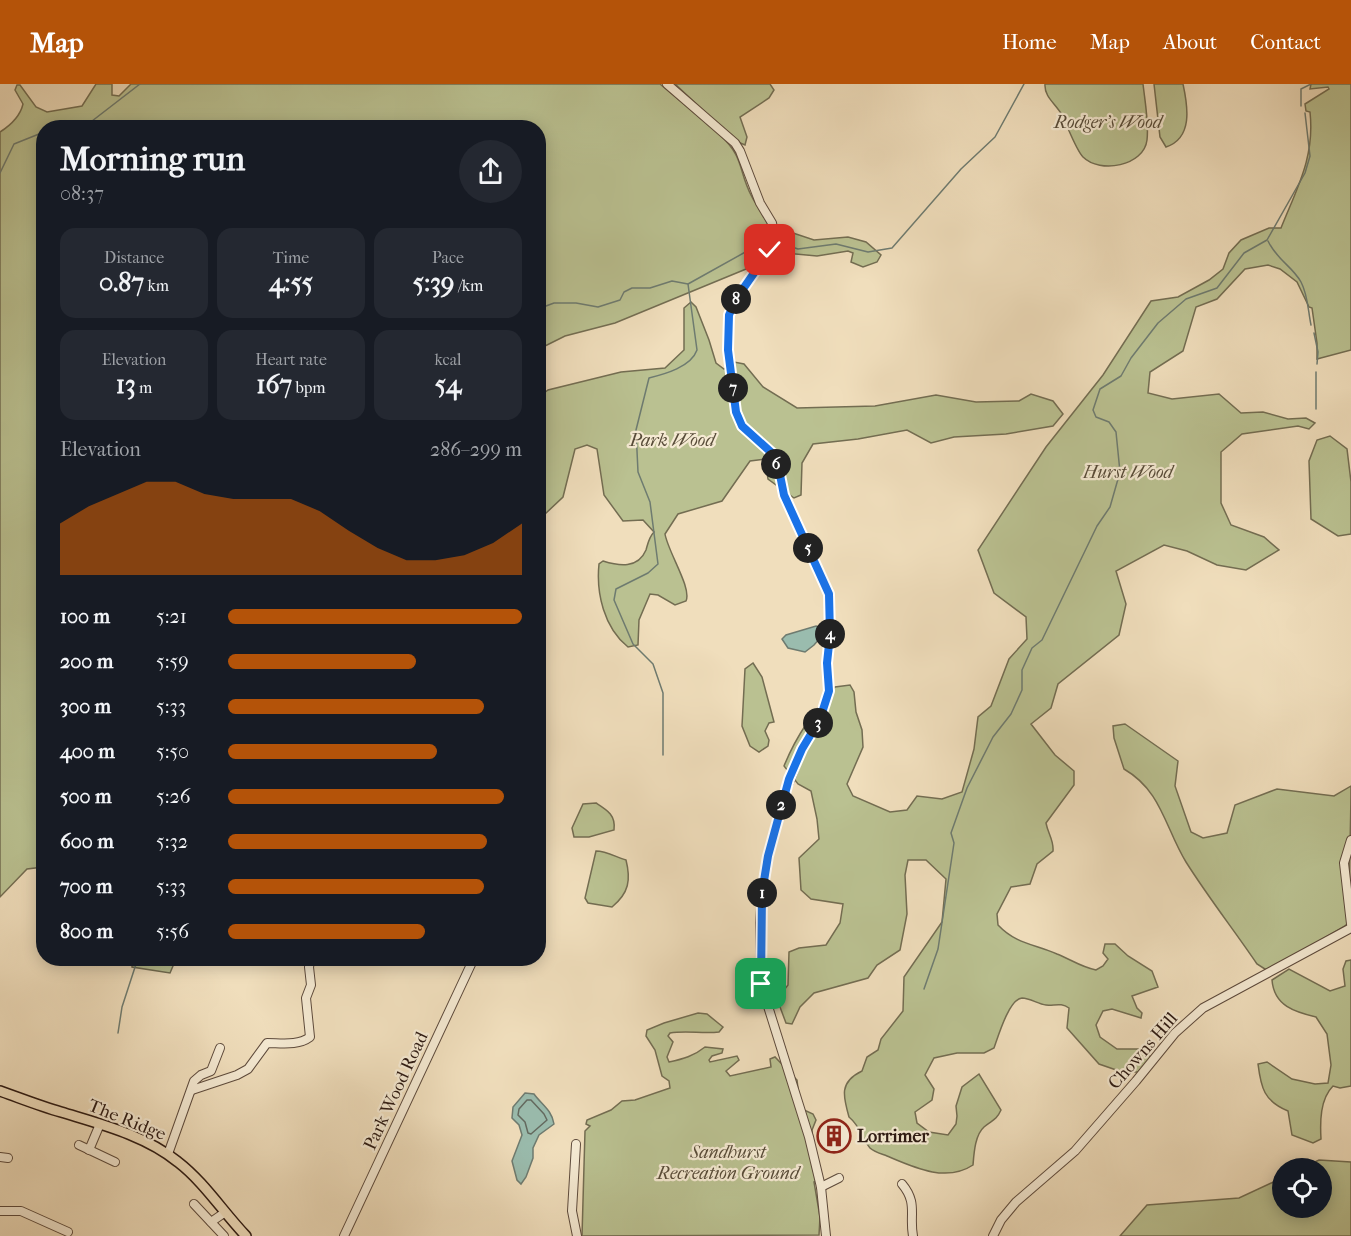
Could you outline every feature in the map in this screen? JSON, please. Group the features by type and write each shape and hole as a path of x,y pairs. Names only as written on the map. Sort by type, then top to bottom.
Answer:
{"main road":[{"name":"The Ridge","path":"0,1091 100,1124 147,1142 168,1154 204,1186 224,1213 246,1236"}],"street":[{"path":"667,84 735,143 760,203 772,223 774,234 770,250 736,299 729,315 728,350 736,412 742,426 772,453 784,495 829,594 830,635 827,663 829,691 820,719 802,749 783,795 768,856 760,923 760,972 763,990 800,1102 821,1187 825,1236"},
{"path":"1351,840 1344,863 1351,926"},
{"name":"Chowns Hill","path":"993,1236 1001,1220 1016,1202 1075,1151 1136,1082 1175,1033 1203,1008 1351,926"},
{"path":"192,1090 248,1069 267,1043 284,1044 310,1038 306,998 311,985 309,966"},
{"name":"Park Wood Road","path":"344,1236 470,966"},
{"path":"168,1154 194,1081 211,1071 220,1048"},
{"path":"89,1150 100,1124"},
{"path":"576,1144 572,1210 576,1236"},
{"path":"79,1146 115,1162"},
{"path":"821,1187 839,1178"},
{"path":"902,1184 911,1197 913,1205 913,1236"},
{"path":"194,1204 224,1236"},
{"path":"0,1211 21,1211 68,1232"},
{"path":"211,1222 224,1213"}],"green space":[{"path":"96,84 112,84 112,95 119,96 131,84 660,84 703,120 706,113 675,84 770,84 774,90 769,98 740,117 747,137 745,145 726,131 720,135 734,151 748,188 770,230 787,231 814,240 848,237 866,242 881,255 877,262 863,267 851,262 853,253 848,251 817,256 785,253 615,323 565,336 546,346 546,120 36,120 36,868 27,869 0,897 0,132 14,120 22,109 23,104 15,90 17,85 20,85 36,107 47,112 82,106"},
{"name":"Rodger's Wood","path":"1045,84 1143,84 1148,126 1144,149 1138,156 1120,165 1100,165 1083,157 1062,115 1046,93"},
{"name":"Rodger's Wood","path":"1154,84 1183,84 1185,93 1187,112 1185,129 1175,143 1166,147 1160,137"},
{"name":"Hurst Wood","path":"1311,84 1351,84 1351,350 1317,359 1312,308 1309,307 1297,282 1280,269 1268,265 1245,269 1217,299 1196,307 1183,351 1150,372 1148,393 1172,399 1219,394 1241,413 1263,412 1288,419 1306,418 1315,423 1309,429 1298,426 1242,434 1221,452 1221,503 1231,525 1264,537 1279,550 1246,570 1217,565 1187,551 1164,545 1116,571 1126,604 1119,635 1058,684 1051,708 1031,724 1055,755 1074,771 1074,785 1046,823 1053,851 1037,864 1030,884 1011,887 997,914 998,925 1012,936 1085,967 1096,970 1103,966 1108,959 1103,953 1105,944 1115,944 1128,956 1152,971 1158,987 1132,996 1142,1013 1141,1018 1112,1009 1103,1011 1096,1025 1100,1037 1117,1049 1145,1049 1151,1058 1138,1072 1122,1072 1099,1064 1067,1028 1069,1008 1043,1004 1025,998 1017,1000 1008,1011 994,1048 984,1053 957,1053 934,1058 925,1075 934,1089 932,1100 915,1112 917,1123 929,1132 948,1135 956,1124 956,1106 962,1087 979,1074 1001,1110 996,1118 981,1130 973,1165 952,1173 941,1173 908,1165 870,1148 849,1117 844,1096 849,1080 862,1071 867,1057 878,1050 881,1039 903,1011 904,977 942,922 946,879 926,860 908,860 905,875 907,914 900,950 877,965 868,978 814,993 800,1007 792,1024 786,1023 777,999 788,985 789,952 799,948 826,945 840,923 843,904 811,899 801,890 799,858 819,839 817,819 811,791 798,784 784,766 800,734 835,687 850,685 854,692 856,712 862,730 863,747 847,784 853,796 890,812 907,810 917,796 942,799 962,792 974,749 978,717 991,706 1009,659 1027,639 1026,617 994,593 978,550 1046,447 1103,375 1151,301 1178,297 1209,280 1223,269 1229,253 1241,240 1269,228 1281,228 1299,186 1310,143 1310,112 1306,111 1305,104 1329,89 1328,87 1310,89"},
{"name":"Park Wood","path":"691,302 696,307 716,363 724,369 734,362 744,364 763,387 797,408 875,406 936,395 976,402 1019,401 1031,394 1053,401 1063,414 1053,426 1006,434 954,437 931,443 907,430 813,444 802,463 801,495 794,498 768,479 765,459 750,461 722,501 678,514 665,534 686,588 686,601 675,605 658,595 650,594 639,620 638,645 628,647 613,630 603,609 599,587 599,564 603,561 615,564 633,563 643,556 654,532 643,520 623,521 604,495 597,449 587,445 575,449 563,497 546,513 546,392 621,372 665,368 684,350 684,308"},
{"path":"1330,436 1347,449 1351,482 1351,534 1338,536 1311,519 1309,461 1317,440"},
{"path":"753,663 762,677 774,722 769,723 765,731 769,740 768,746 759,752 750,746 742,726 745,669"},
{"path":"1125,724 1178,761 1175,786 1191,832 1203,838 1227,833 1235,805 1277,789 1334,796 1351,786 1351,920 1345,926 1268,971 1257,964 1186,862 1155,799 1137,778 1124,769 1114,738 1113,726"},
{"path":"596,803 614,820 614,830 589,837 574,837 572,828 583,804"},
{"path":"596,851 626,860 627,886 622,897 612,907 588,903 585,898"},
{"path":"1351,960 1351,1086 1340,1088 1333,1086 1329,1091 1322,1111 1321,1139 1313,1143 1292,1135 1288,1111 1274,1103 1265,1093 1258,1064 1267,1062 1292,1079 1315,1084 1328,1083 1331,1065 1327,1034 1316,1017 1293,1010 1281,1002 1272,980 1289,969 1330,991 1345,986 1343,969 1346,961"},
{"path":"132,966 173,966 170,973"},
{"name":"Sandhurst Recreation Ground","path":"698,1013 707,1014 723,1027 719,1032 670,1033 668,1036 673,1042 667,1057 669,1062 688,1057 705,1047 723,1049 722,1053 712,1056 709,1060 710,1062 737,1056 739,1060 726,1071 730,1076 771,1067 770,1059 775,1057 797,1080 799,1097 804,1110 813,1114 816,1120 812,1130 816,1181 814,1182 820,1217 819,1235 582,1236 585,1131 590,1126 586,1124 587,1120 611,1110 622,1101 635,1100 670,1088 669,1081 662,1076 655,1050 646,1036 647,1030"},
{"path":"1332,1161 1351,1162 1351,1236 1120,1236 1147,1205 1239,1198 1272,1183 1272,1218 1332,1218"}],"water":[{"path":"816,626 821,628 821,637 805,652 788,648 782,639 786,635"},
{"path":"525,1093 534,1094 549,1111 554,1124 539,1135 533,1148 533,1158 521,1184 517,1180 512,1161 522,1135 519,1125 512,1118 513,1107"}],"waterway":[{"path":"93,120 140,84"},
{"path":"778,237 798,249 836,244 868,252 892,248 961,169 995,137 1024,84"},
{"path":"1301,106 1301,89 1311,84"},
{"path":"924,989 938,949 954,843 951,833 967,788 993,737 1011,714 1022,690 1022,670 1032,648 1042,640 1097,526 1110,507 1120,472 1116,432 1109,422 1096,417 1093,410 1100,389 1121,376 1131,358 1158,323 1186,299 1217,288 1244,253 1267,240 1305,173 1310,156 1305,113"},
{"path":"0,173 14,144 36,135"},
{"path":"546,306 554,303 576,303 598,307 620,300 624,292 632,288 650,288 672,281 688,284 749,250 757,241 768,237"},
{"path":"1268,241 1301,282 1311,325"},
{"path":"663,755 663,693 653,664 633,644 614,600 616,589 648,573 658,564 650,502 638,472 636,430 649,378 670,372 683,365 694,356 697,350 688,284"},
{"path":"1314,333 1318,352 1317,364"},
{"path":"1316,372 1316,409"},
{"path":"118,1033 122,1007 135,966"}],"place":[{"name":"Lorrimer","path":"834,1136"}],"route":[{"path":"761,984 760,923 768,856 783,795 802,749 820,719 829,691 827,663 830,635 829,594 784,495 772,453 742,426 736,412 728,350 729,315 736,299 770,250"}]}
